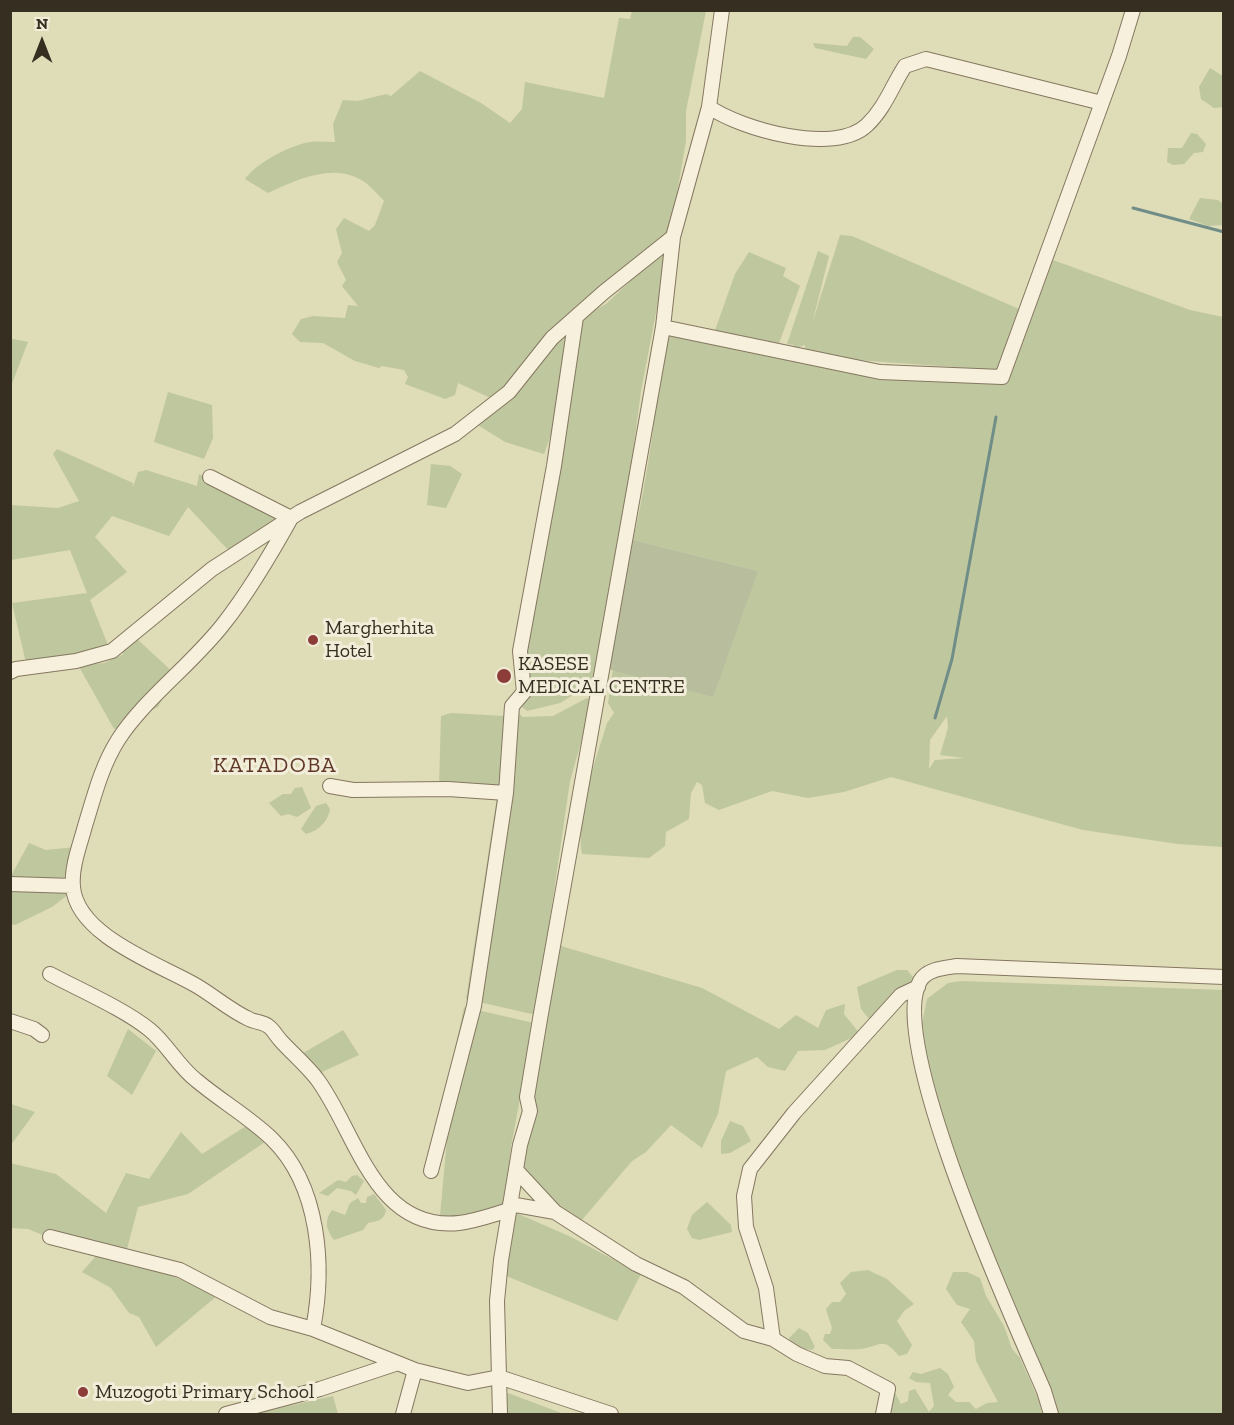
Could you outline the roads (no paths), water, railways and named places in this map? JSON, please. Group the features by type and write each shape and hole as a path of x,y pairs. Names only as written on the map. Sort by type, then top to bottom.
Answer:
{"street":[{"path":"500,1414 497,1301 509,1207 520,1145 531,1111 527,1097 576,805 663,327 673,237 709,107 722,10"},
{"path":"663,327 880,372 1002,377 1102,103 1133,10"},
{"path":"709,107 724,117 759,128 817,139 837,139 866,127 883,107 905,66 926,59 1102,103"},
{"path":"10,672 16,669 76,661 112,651 212,570 291,518 455,434 509,392 552,338 673,237"},
{"path":"431,1171 471,1016 506,793 512,706 524,692 520,651 554,466 576,317"},
{"path":"210,477 291,518"},
{"path":"291,518 272,552 226,622 179,674 133,719 115,745 98,783 77,855 73,886 83,915 104,935 213,995 248,1019 268,1025 315,1077 338,1111 374,1180 396,1204 421,1217 444,1222 460,1222 509,1207 555,1212"},
{"path":"330,786 353,790 448,789 506,793"},
{"path":"10,884 73,886"},
{"path":"773,1339 766,1288 746,1227 744,1196 750,1169 794,1113 901,995 918,987 928,973 957,966 1224,977"},
{"path":"50,974 152,1031 195,1080 250,1119 289,1160 316,1226 320,1248 319,1296 313,1329"},
{"path":"918,987 915,1023 920,1068 972,1219 1044,1391 1051,1414"},
{"path":"10,1021 34,1029 42,1035"},
{"path":"517,1172 555,1212 636,1264 684,1287 744,1331 773,1339 797,1354 825,1366 848,1368 888,1389 883,1414"},
{"path":"50,1238 180,1270 270,1317 313,1329 395,1364 468,1383 479,1383 499,1377 611,1414"},
{"path":"226,1414 320,1389 395,1364"},
{"path":"403,1414 415,1370"}],"waterway":[{"path":"1133,208 1224,232"},
{"path":"935,718 952,659 996,417"}],"place":[{"name":"Margherhita Hotel","path":"313,640"},
{"name":"KASESE MEDICAL CENTRE","path":"504,676"},
{"name":"Muzogoti Primary School","path":"83,1392"}],"district":[{"name":"KATADOBA","path":"275,766"}]}
